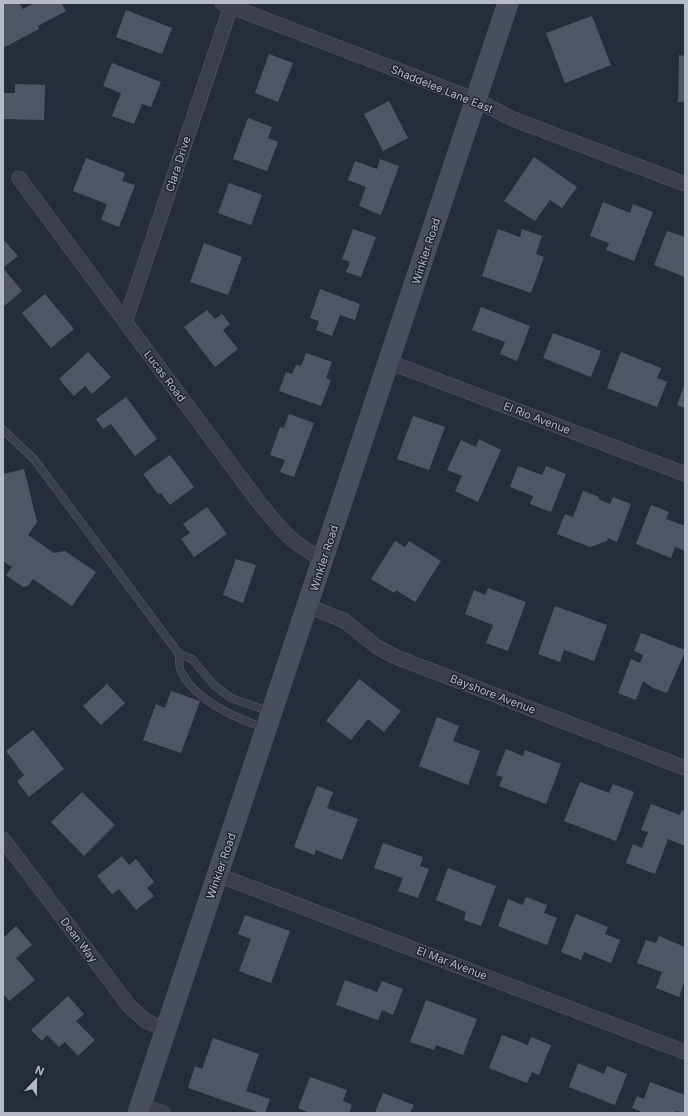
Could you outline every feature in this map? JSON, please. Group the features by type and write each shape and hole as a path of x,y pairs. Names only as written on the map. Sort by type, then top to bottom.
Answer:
{"street":[{"name":"Winkler Road","path":"139,1109 324,560 508,3"},
{"name":"Shaddelee Lane East","path":"226,5 476,100 513,119 685,184"},
{"name":"Clara Drive","path":"125,322 226,5"},
{"name":"Lucas Road","path":"19,178 248,487 287,537 304,550 324,560"},
{"name":"El Rio Avenue","path":"389,362 685,474"},
{"name":"Bayshore Avenue","path":"308,606 345,621 377,647 396,657 685,768"},
{"name":"Dean Way","path":"3,839 130,1007 146,1021 166,1030"},
{"name":"El Mar Avenue","path":"218,874 685,1052"},
{"path":"139,1109 163,1113"}],"lane":[{"path":"3,430 10,439 34,460 179,654 192,659 214,685 231,698 270,721"},
{"path":"179,654 180,668 187,679 213,705 228,714 270,721"}],"building":[{"path":"3,3 19,3 23,9 34,3 61,3 66,11 38,26 39,29 3,48"},
{"path":"126,10 172,28 162,54 116,37"},
{"path":"592,16 611,65 565,83 546,33"},
{"path":"269,54 293,63 278,102 255,93"},
{"path":"679,55 685,56 685,102 678,102"},
{"path":"112,63 161,82 151,107 142,104 134,124 112,116 121,93 103,86"},
{"path":"15,84 45,85 44,120 3,119 3,93 15,93"},
{"path":"389,101 408,138 383,151 364,114"},
{"path":"248,118 272,127 268,138 278,142 267,171 233,159"},
{"path":"534,157 577,187 562,208 550,200 535,221 504,201"},
{"path":"86,158 125,173 122,181 135,185 119,227 101,220 107,204 73,191"},
{"path":"380,159 399,166 381,215 359,206 366,187 348,180 355,161 377,169"},
{"path":"229,183 262,195 251,225 218,213"},
{"path":"603,202 630,213 633,204 653,212 634,261 606,250 609,243 590,236"},
{"path":"353,229 376,237 361,277 346,272 350,262 342,259"},
{"path":"498,229 520,237 522,229 542,236 536,254 544,257 531,293 482,276"},
{"path":"667,231 685,237 685,277 654,265"},
{"path":"3,239 18,256 3,268"},
{"path":"204,243 242,257 228,295 190,282"},
{"path":"3,268 22,291 3,307"},
{"path":"320,289 360,304 355,320 340,315 332,336 316,330 319,321 310,318"},
{"path":"45,294 74,329 51,348 22,313"},
{"path":"481,307 530,326 517,361 500,354 505,342 472,330"},
{"path":"207,310 215,319 222,314 230,324 223,330 238,349 215,367 184,327"},
{"path":"553,333 601,351 591,377 543,358"},
{"path":"88,352 111,377 92,394 85,386 74,396 59,379"},
{"path":"621,352 661,368 657,378 667,382 657,407 607,388"},
{"path":"306,353 332,362 326,378 331,380 321,406 279,391 286,372 292,374 296,365 301,366"},
{"path":"685,384 685,408 677,405"},
{"path":"126,397 157,439 135,456 111,424 103,429 96,419"},
{"path":"289,414 314,423 294,477 280,472 285,460 270,455 280,427 284,428"},
{"path":"413,416 445,427 429,470 397,459"},
{"path":"479,439 501,450 478,502 455,491 462,476 447,470 461,440 476,447"},
{"path":"170,455 194,487 170,505 161,493 158,494 143,474"},
{"path":"518,466 542,475 546,466 566,474 551,512 530,504 533,496 510,487"},
{"path":"24,469 37,522 28,535 54,553 65,551 96,572 72,606 33,579 28,586 23,587 6,575 12,567 3,561 3,474"},
{"path":"583,491 599,497 598,499 610,504 613,497 631,504 617,542 608,538 607,541 590,547 557,534 565,514 573,517"},
{"path":"651,505 669,512 666,519 685,526 685,551 675,547 671,558 636,544"},
{"path":"207,507 227,534 194,557 181,539 190,533 183,524"},
{"path":"395,541 405,547 409,541 441,561 415,602 396,590 394,593 371,579"},
{"path":"236,559 256,565 243,603 223,595"},
{"path":"488,588 526,602 508,651 486,643 493,625 465,614 474,590 485,595"},
{"path":"555,606 607,625 594,661 564,650 560,662 538,654"},
{"path":"641,633 685,650 685,652 667,693 653,688 643,681 636,700 618,693 631,659 640,663 643,655 634,651"},
{"path":"359,679 401,711 384,732 368,719 351,740 326,721"},
{"path":"107,684 125,703 101,725 83,706"},
{"path":"171,691 200,701 181,753 143,740 156,704 165,708"},
{"path":"437,717 459,726 453,741 480,751 468,785 419,766"},
{"path":"33,730 64,769 29,797 17,781 24,775 6,751"},
{"path":"506,749 523,756 525,750 561,764 546,804 499,786 503,777 496,775"},
{"path":"580,782 609,793 613,784 634,792 616,841 564,821"},
{"path":"317,786 333,792 327,808 358,819 342,860 316,850 314,855 294,847"},
{"path":"82,792 115,825 84,856 51,822"},
{"path":"651,804 680,815 682,810 685,811 685,846 668,839 655,874 626,863 633,844 642,848 648,832 641,830"},
{"path":"383,843 423,857 420,866 429,869 418,898 398,891 403,878 374,868"},
{"path":"122,856 129,865 136,859 154,882 147,888 154,896 136,910 119,889 112,894 97,876"},
{"path":"448,868 496,886 481,926 464,920 466,912 436,900"},
{"path":"526,897 547,905 544,913 557,918 547,945 498,926 508,899 523,905"},
{"path":"576,914 608,927 605,934 620,940 611,963 584,952 581,960 561,952"},
{"path":"245,915 290,931 271,983 239,971 251,939 238,934"},
{"path":"16,926 32,945 16,958 35,980 9,1001 3,994 3,938"},
{"path":"659,936 685,947 685,980 679,997 656,988 662,972 637,963 646,940 656,943"},
{"path":"345,980 377,992 382,981 403,989 393,1015 382,1010 378,1020 336,1005"},
{"path":"68,996 84,1014 76,1021 95,1040 78,1056 65,1042 59,1047 47,1035 42,1041 31,1030"},
{"path":"426,1000 477,1019 463,1055 436,1045 434,1050 410,1042"},
{"path":"502,1035 528,1045 531,1037 551,1045 539,1075 532,1072 527,1083 489,1068"},
{"path":"213,1038 259,1054 246,1091 270,1099 265,1113 260,1113 188,1088 195,1066 202,1069"},
{"path":"578,1063 604,1074 607,1066 627,1074 615,1105 569,1087"},
{"path":"310,1077 347,1090 343,1101 352,1105 349,1113 310,1113 298,1108"},
{"path":"650,1082 685,1095 685,1113 676,1111 675,1113 639,1113 640,1111 632,1108 637,1096 644,1099"},
{"path":"383,1093 414,1105 410,1113 375,1113"}]}
